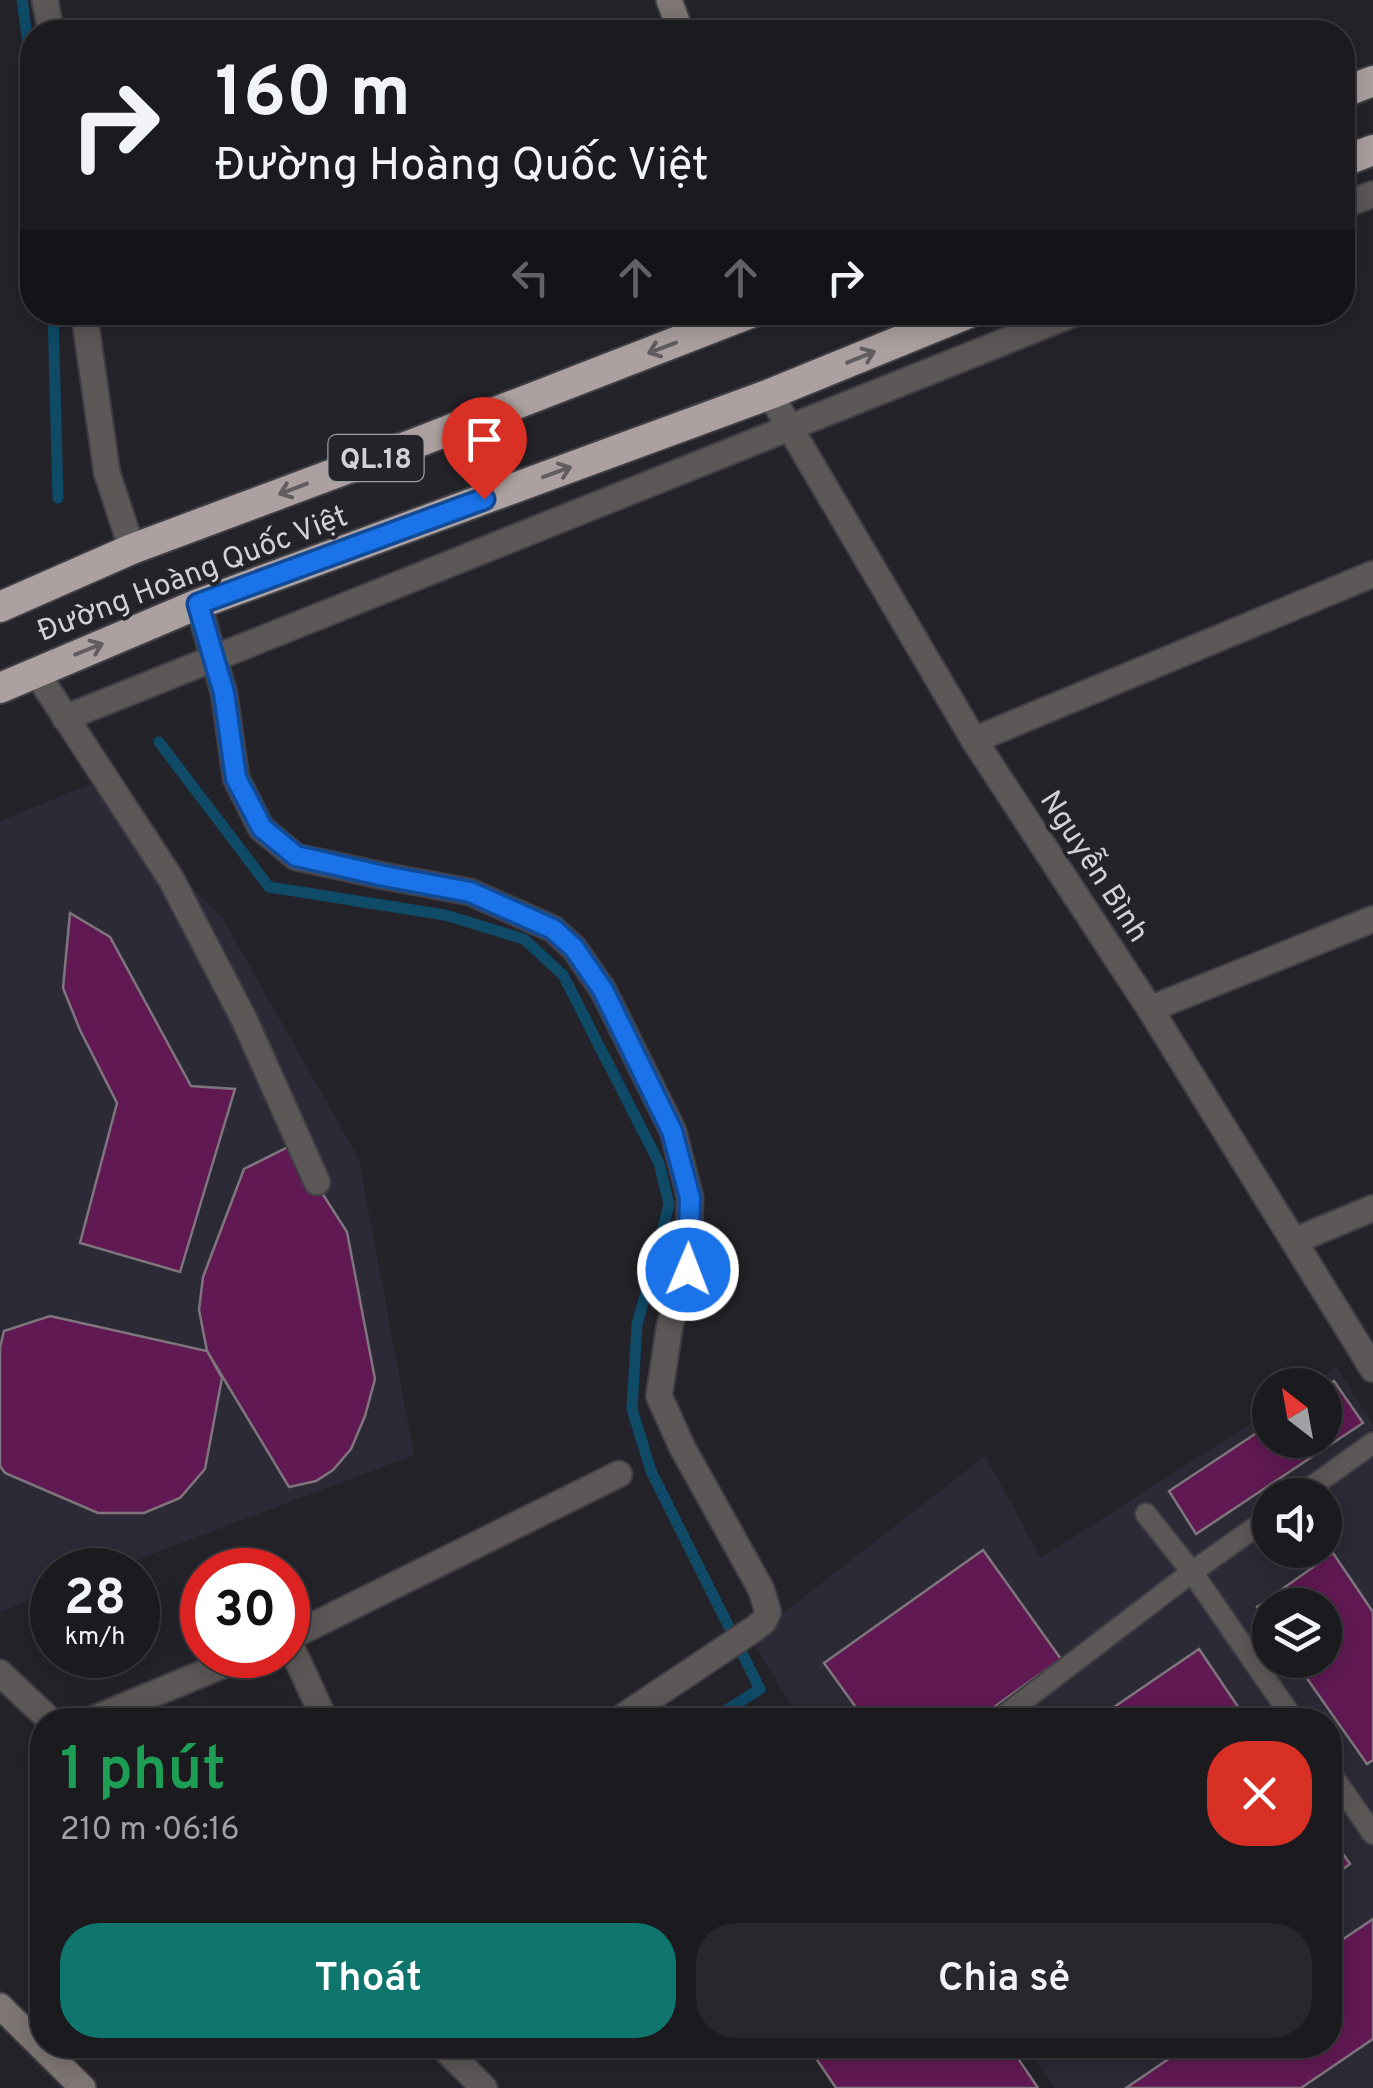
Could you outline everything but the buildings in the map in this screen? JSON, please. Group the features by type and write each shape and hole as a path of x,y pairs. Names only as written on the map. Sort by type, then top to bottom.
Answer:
{"highway":[{"name":"Đường Hoàng Quốc Việt","path":"0,607 132,549 719,325"},
{"name":"Đường Hoàng Quốc Việt","path":"0,688 198,604 770,394 939,325"}],"street":[{"path":"86,325 107,473 132,549"},
{"path":"65,718 1046,325"},
{"name":"Nguyễn Bình","path":"770,394 974,740 1150,1009 1373,1369"},
{"path":"974,740 1373,574"},
{"path":"198,604 224,693 236,778 262,828 296,856 470,892 553,929 574,948 603,990 672,1131 690,1198 688,1270 670,1324 659,1396 696,1474 766,1600 768,1612 754,1629 636,1708"},
{"path":"36,672 171,879 244,1020 316,1182"},
{"path":"1150,1009 1373,919"},
{"path":"1294,1240 1373,1208"},
{"path":"310,1628 619,1474"},
{"path":"0,1673 37,1708"},
{"path":"120,1708 192,1678"},
{"path":"306,1678 320,1708"},
{"path":"0,2006 30,2036"},
{"path":"53,2058 83,2088"},
{"path":"454,2058 484,2088"}],"lane":[{"path":"1324,1478 1373,1443"},
{"path":"1146,1514 1192,1572 1286,1708"},
{"path":"1014,1708 1252,1529"},
{"path":"1342,1789 1373,1834"}],"shaded area":[{"path":"90,784 223,919 359,1159 414,1455 160,1551 160,1548 30,1548 30,1600 0,1612 0,821"},
{"path":"1342,1375 1373,1425 1373,2088 1055,2088 1034,2058 1342,2058 1342,1708 792,1708 751,1638 985,1456 1041,1558 1252,1423 1252,1458 1342,1458"}],"waterway":[{"path":"22,0 25,20"},
{"path":"53,325 58,498"},
{"path":"159,742 269,887 445,915 524,939 563,975 659,1163 669,1205 637,1325 632,1409 651,1471 760,1689 730,1708"}],"route":[{"path":"484,499 198,604 224,693 236,778 262,828 296,856 470,892 553,929 574,948 603,990 672,1131 690,1198 688,1270"}]}
